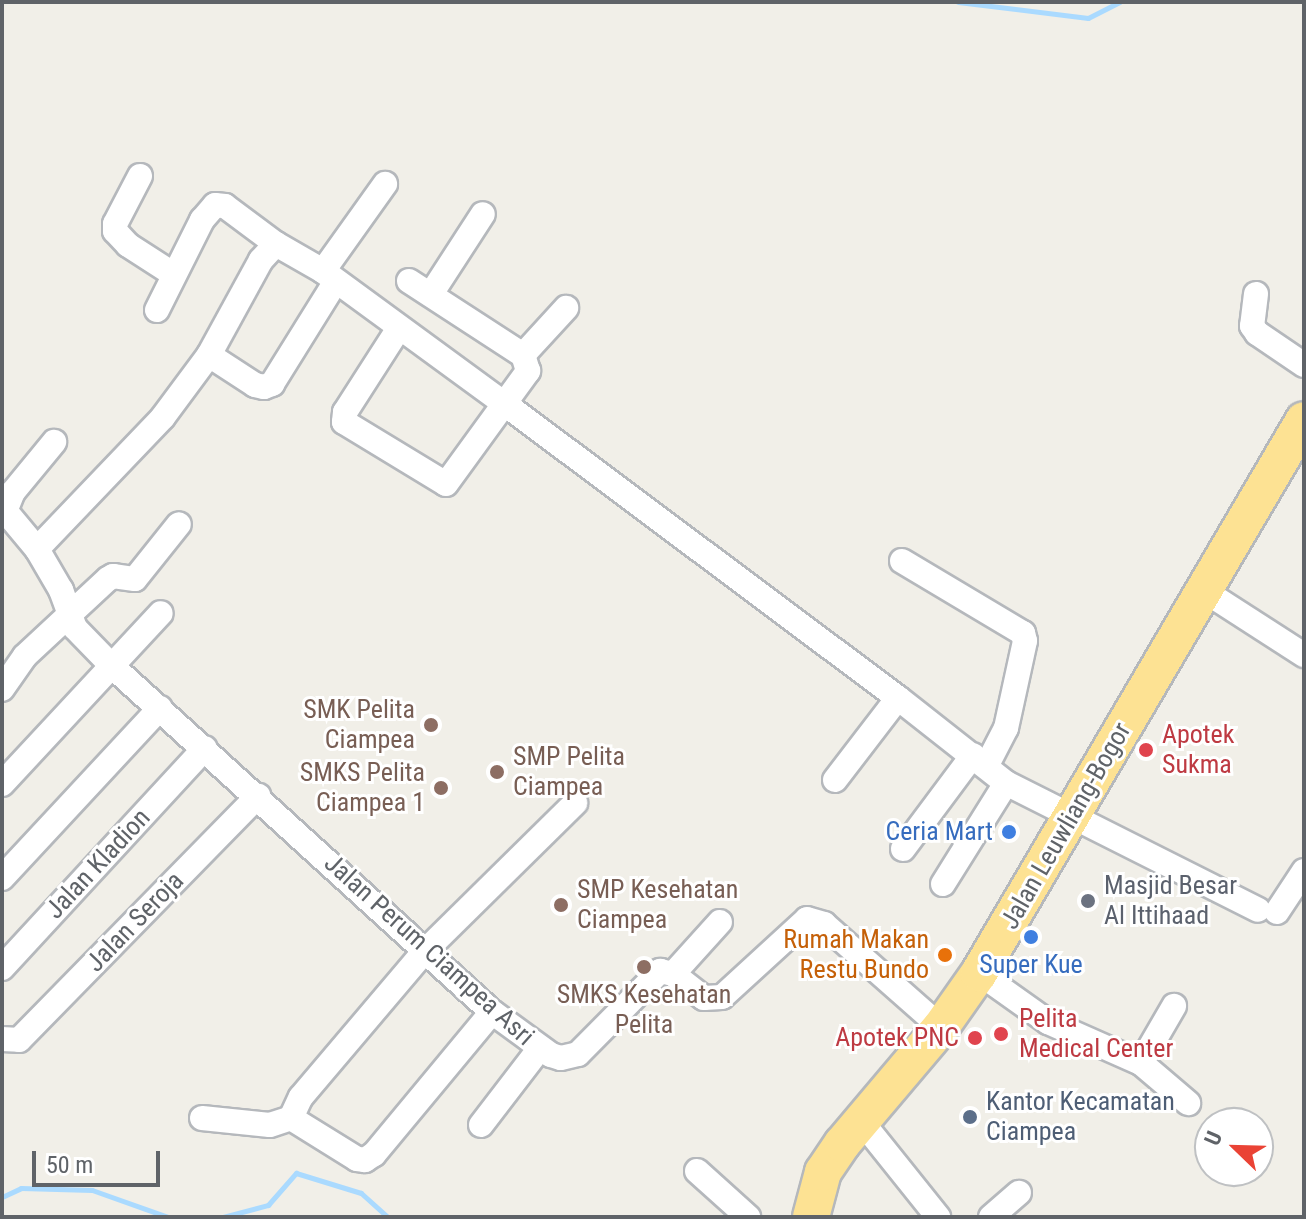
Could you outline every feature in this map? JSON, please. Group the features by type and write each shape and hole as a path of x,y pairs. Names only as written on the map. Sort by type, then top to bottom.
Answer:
{"highway":[{"name":"Jalan Leuwliang-Bogor","path":"811,1217 823,1172 941,1027 979,973 1304,420"}],"street":[{"path":"140,176 115,224 115,231 128,245 173,274"},
{"path":"209,355 255,385 264,387 272,384 330,276 385,184"},
{"path":"157,310 202,220 215,205 225,206 276,244 330,276 505,404 980,760 1006,783 1267,911 1304,871"},
{"path":"431,294 483,214"},
{"path":"37,549 147,438 209,355 261,260 276,244"},
{"path":"399,328 345,412 344,422 446,484 528,371 523,355 409,281"},
{"path":"1256,294 1252,326 1257,333 1304,365"},
{"path":"523,355 566,308"},
{"path":"5,516 13,492 54,442"},
{"name":"Jalan Perum Ciampea Asri","path":"5,516 37,549 61,590 75,628 160,708 199,754 258,796 492,1012 540,1048 561,1058 578,1054 654,973 667,971 673,974"},
{"path":"2,689 25,656 111,577 134,581 179,524"},
{"path":"902,561 1023,633 1025,641 1006,728 903,849"},
{"path":"1203,590 1304,655"},
{"path":"2,784 161,613"},
{"path":"835,780 898,698"},
{"path":"2,878 160,708"},
{"name":"Jalan Kladion","path":"2,968 199,754"},
{"path":"943,884 1006,783"},
{"name":"Jalan Seroja","path":"5,1041 19,1040 258,796"},
{"path":"202,1118 270,1125 291,1118 301,1097 425,951 575,803"},
{"path":"720,922 673,974 704,998 716,1000 801,922 815,919 941,1027"},
{"path":"979,973 1032,1013 1141,1063 1188,1103"},
{"path":"1141,1063 1174,1006"},
{"path":"291,1118 357,1159 365,1160 374,1154 492,1012"},
{"path":"481,1125 540,1048"},
{"path":"862,1122 938,1217"},
{"path":"697,1171 748,1217"},
{"path":"991,1217 1019,1193"}],"waterway":[{"path":"958,2 1088,18 1120,2"},
{"path":"223,1217 268,1205 296,1173 361,1193 388,1217"},
{"path":"2,1197 21,1188 92,1190 168,1217"}],"place":[{"name":"SMK Pelita Ciampea","path":"431,725"},
{"name":"Apotek Sukma","path":"1146,750"},
{"name":"SMP Pelita Ciampea","path":"497,772"},
{"name":"SMKS Pelita Ciampea 1","path":"441,788"},
{"name":"Ceria Mart","path":"1009,832"},
{"name":"Masjid Besar Al Ittihaad","path":"1088,901"},
{"name":"SMP Kesehatan Ciampea","path":"561,905"},
{"name":"Super Kue","path":"1031,937"},
{"name":"Rumah Makan Restu Bundo","path":"945,955"},
{"name":"SMKS Kesehatan Pelita","path":"644,967"},
{"name":"Pelita Medical Center","path":"1001,1034"},
{"name":"Apotek PNC","path":"975,1038"},
{"name":"Kantor Kecamatan Ciampea","path":"970,1117"}]}
